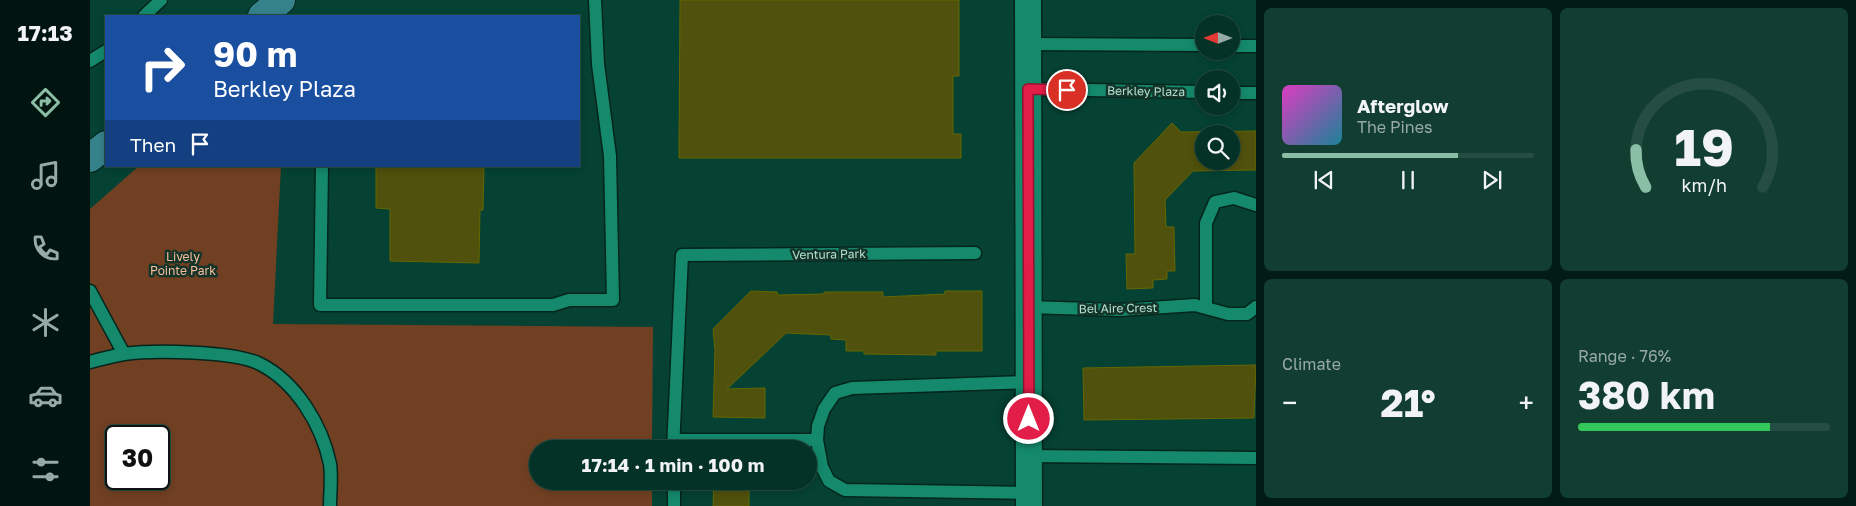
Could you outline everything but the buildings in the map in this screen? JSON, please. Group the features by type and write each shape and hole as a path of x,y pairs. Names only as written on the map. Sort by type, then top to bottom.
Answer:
{"main road":[{"path":"263,15 281,0"},
{"path":"90,158 105,146"}],"street":[{"path":"1028,0 1029,499"}],"lane":[{"path":"145,15 161,0"},
{"path":"322,167 320,305 553,305 569,300 613,300 610,156 598,64 595,0"},
{"path":"1028,44 1195,46"},
{"path":"1240,46 1256,46"},
{"path":"90,61 105,52"},
{"name":"Berkley Plaza","path":"1028,89 1195,92"},
{"path":"1240,93 1256,93"},
{"path":"1206,308 1206,223 1215,202 1234,198 1256,205"},
{"name":"Ventura Park","path":"673,440 682,256 975,253"},
{"path":"90,291 124,354"},
{"name":"Bel Aire Crest","path":"1029,307 1120,310 1195,305 1228,314 1247,314 1256,307"},
{"path":"90,362 124,354 171,353 223,355 259,363 285,381 308,410 323,438 330,466 330,506"},
{"path":"1029,382 852,388 835,393 824,409 818,426 817,440 822,467 829,481 845,490 1029,499"},
{"path":"1029,456 1256,458"},
{"path":"674,490 674,506"}],"green space":[{"name":"Lively Pointe Park","path":"138,167 281,167 273,324 653,327 652,440 529,440 529,490 652,490 652,506 90,506 90,209"}],"route":[{"path":"1029,419 1028,89 1067,90"}]}
